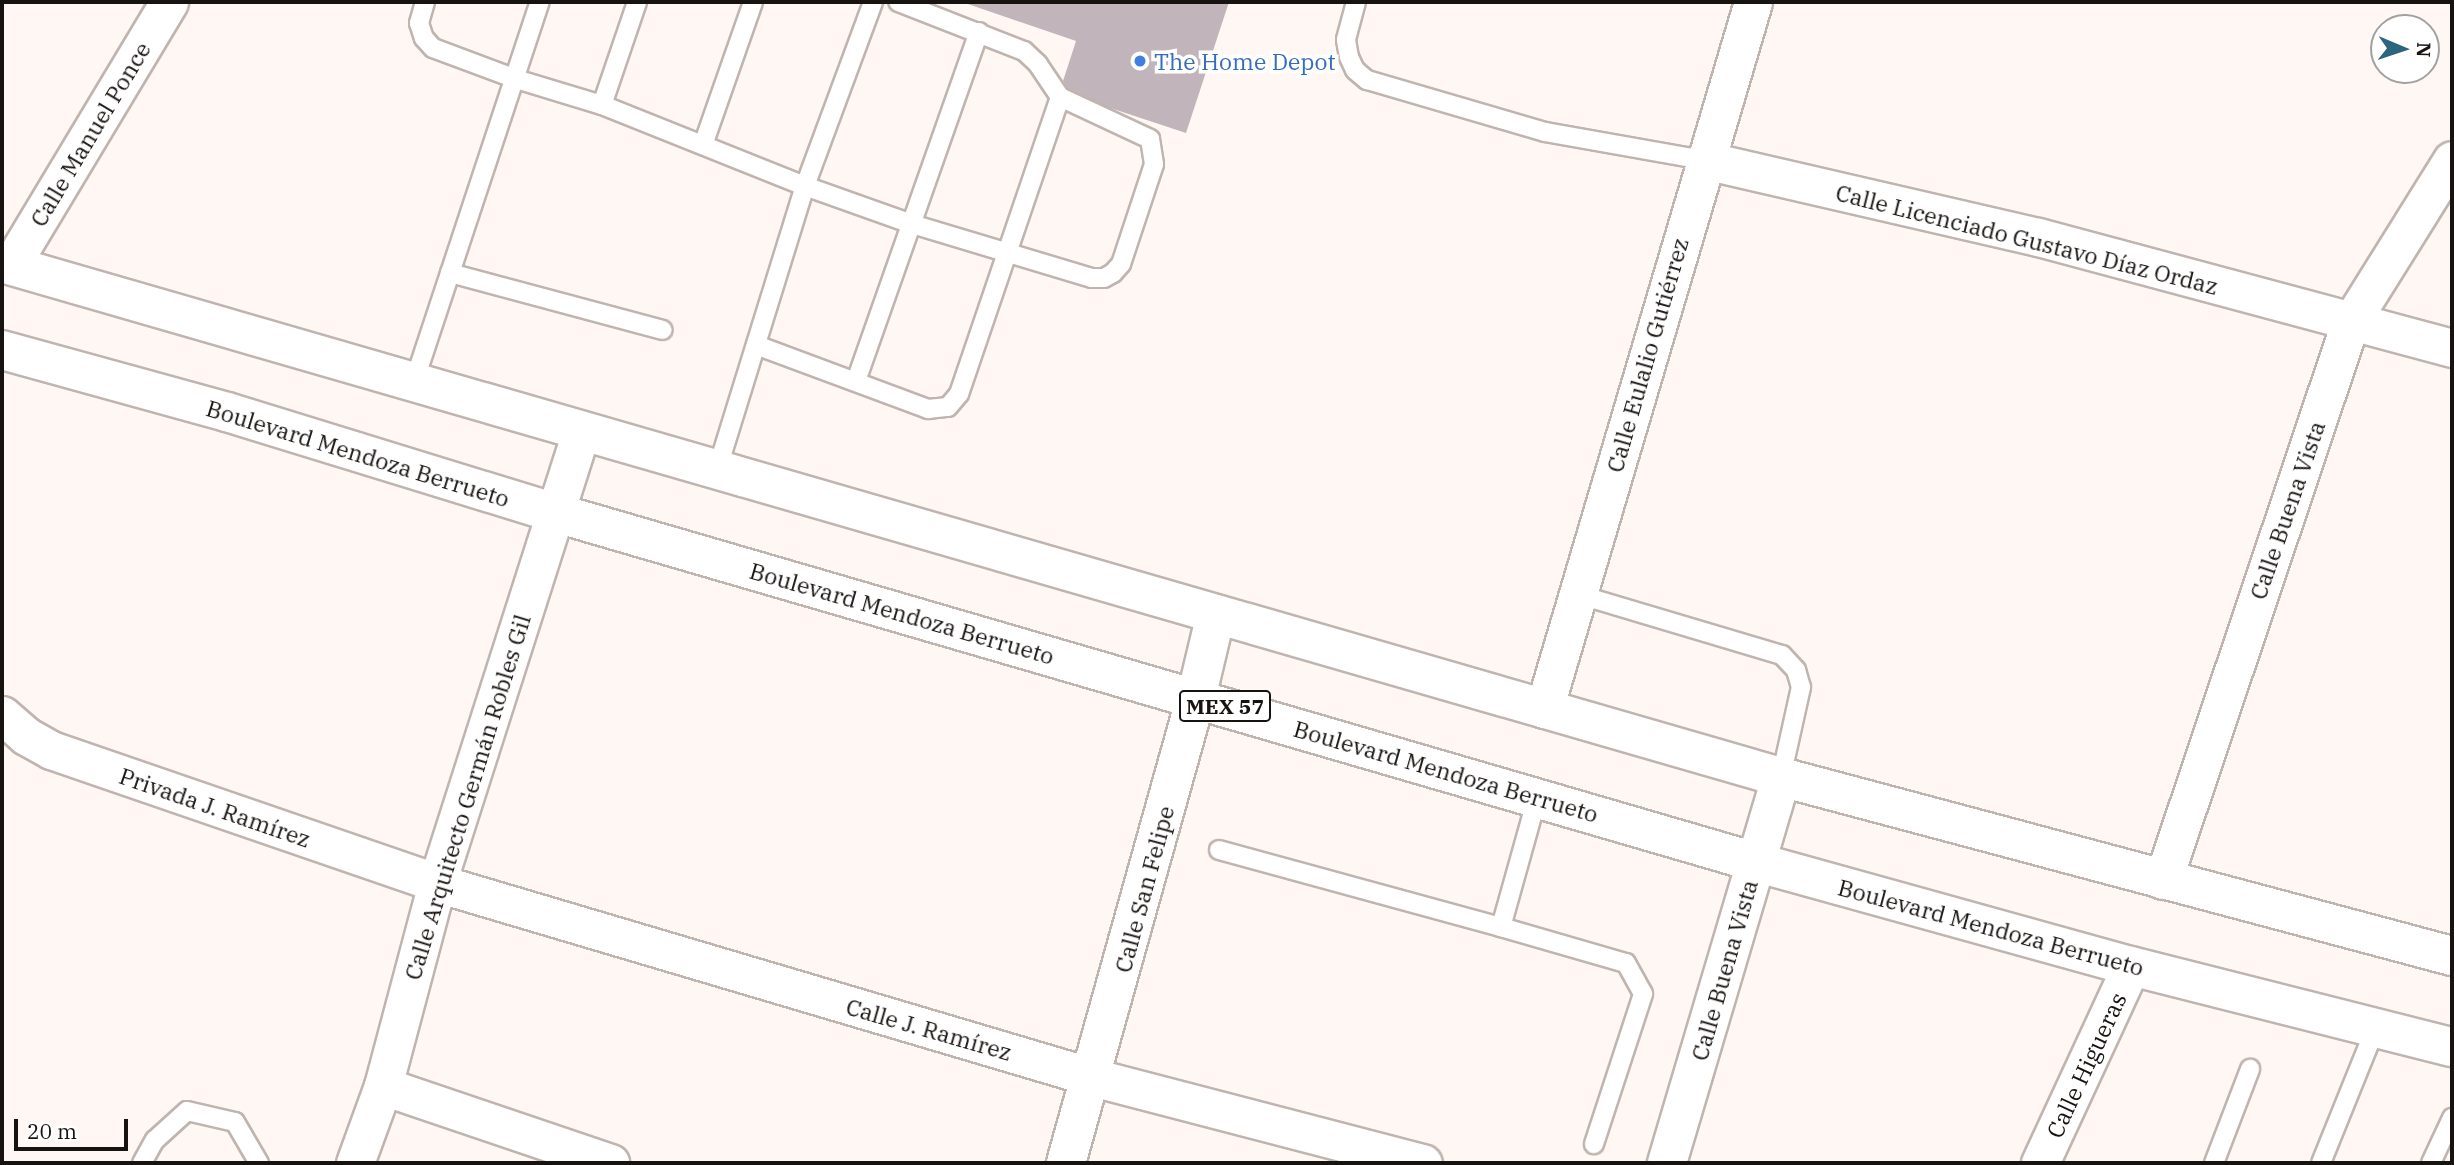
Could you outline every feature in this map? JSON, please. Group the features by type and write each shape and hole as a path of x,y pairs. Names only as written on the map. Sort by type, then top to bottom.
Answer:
{"main road":[{"path":"6,264 1781,777 2452,956"},
{"name":"Boulevard Mendoza Berrueto","path":"2,350 240,416 553,512 1755,862 2131,967 2452,1047"},
{"name":"Calle San Felipe","path":"1066,1163 1093,1077 1196,698 1216,614"},
{"name":"Calle Buena Vista","path":"1667,1163 1781,777"}],"street":[{"name":"Calle Manuel Ponce","path":"6,264 169,2"},
{"name":"Calle Eulalio Gutiérrez","path":"1544,709 1704,160 1753,2"},
{"name":"Calle Licenciado Gustavo Díaz Ordaz","path":"1704,160 2038,237 2350,323 2452,348"},
{"name":"Calle Buena Vista","path":"2163,880 2350,323 2452,160"},
{"name":"Calle Arquitecto Germán Robles Gil","path":"355,1163 383,1086 437,883 581,430"},
{"name":"Privada J. Ramírez","path":"2,715 26,736 51,750 437,883"},
{"name":"Calle J. Ramírez","path":"437,883 1093,1077 1423,1163"},
{"name":"Calle Higueras","path":"2040,1163 2131,967"},
{"path":"383,1086 610,1163"}],"lane":[{"path":"425,2 419,23 424,38 433,48 516,79 602,105 805,186 912,224 1092,278 1104,278 1121,264 1154,164 1150,139 1060,97 1038,64 1024,51 898,2"},
{"path":"414,382 540,2"},
{"path":"602,105 637,2"},
{"path":"703,145 753,2"},
{"path":"717,470 805,186 873,2"},
{"path":"1356,2 1346,40 1355,70 1367,80 1545,132 1704,160"},
{"path":"856,381 979,33"},
{"path":"756,345 928,409 948,407 959,394 1060,97"},
{"path":"450,274 663,330"},
{"path":"1577,594 1782,655 1796,670 1801,687 1781,777"},
{"path":"1501,927 1537,798"},
{"path":"1219,850 1626,963 1643,994 1594,1144"},
{"path":"2321,1163 2376,1027"},
{"path":"2214,1163 2250,1069"},
{"path":"142,1163 155,1140 187,1111 235,1122 259,1163"},
{"path":"2431,1163 2452,1118"}],"building":[{"name":"The Home Depot","path":"962,2 1229,2 1186,133 1071,95 1063,81 1076,41"}],"place":[{"name":"The Home Depot","path":"1140,61"}]}
